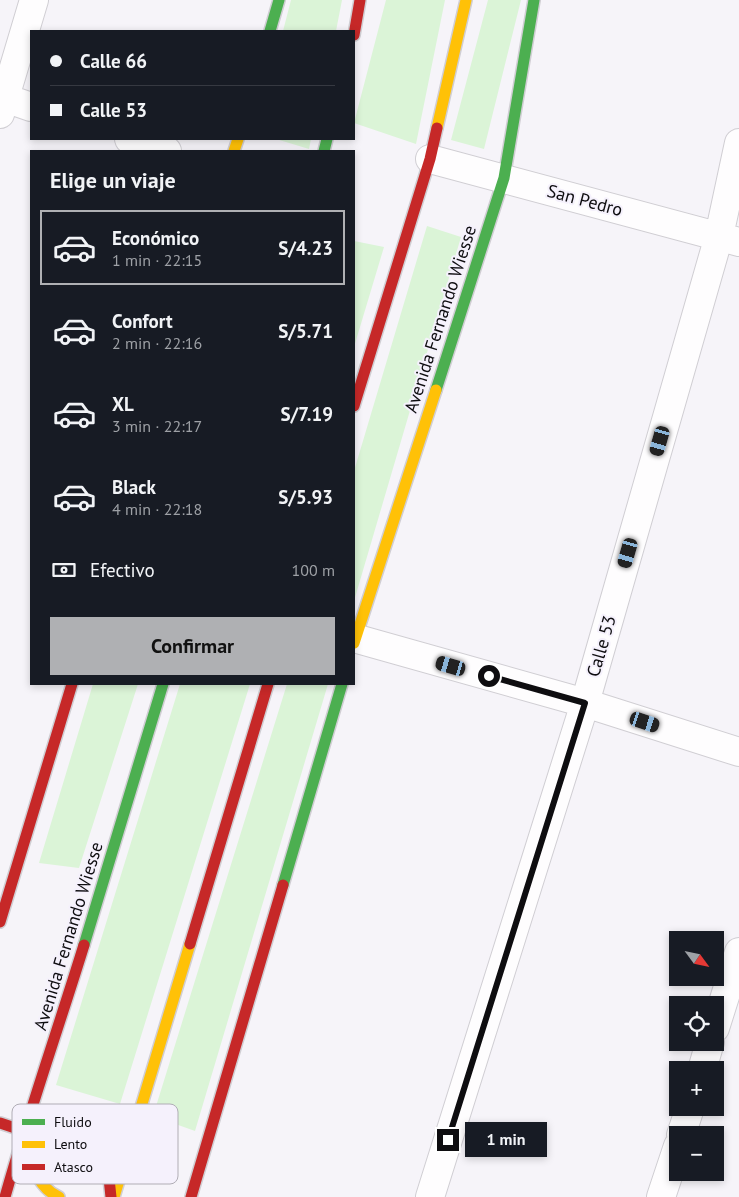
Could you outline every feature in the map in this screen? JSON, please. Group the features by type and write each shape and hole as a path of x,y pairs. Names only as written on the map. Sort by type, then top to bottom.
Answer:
{"main road":[{"path":"270,30 279,0"},
{"path":"355,30 360,0"},
{"path":"355,403 430,159 466,0"},
{"name":"Avenida Fernando Wiesse","path":"355,637 504,178 534,0"},
{"path":"0,922 72,685"},
{"name":"Avenida Fernando Wiesse","path":"33,1104 54,1043 163,685"},
{"path":"140,1104 268,685"},
{"path":"191,1197 342,685"},
{"path":"0,1123 12,1127"},
{"name":"Avenida Fernando Wiesse","path":"5,1197 12,1173"},
{"path":"44,1184 50,1193 59,1197"},
{"path":"110,1184 112,1197"},
{"path":"112,1197 116,1184"}],"street":[{"path":"30,107 2,104 34,0"},
{"path":"132,140 164,150"},
{"name":"Calle 53","path":"430,1197 729,239 739,142"},
{"name":"San Pedro","path":"430,159 729,239"},
{"path":"355,640 585,703 739,752"},
{"path":"724,1000 739,952"},
{"path":"661,1197 669,1173"}],"green space":[{"path":"291,0 342,0 336,30 283,30"},
{"path":"386,0 445,0 416,144 355,123"},
{"path":"488,0 521,0 484,149 451,140"},
{"path":"279,140 311,140 309,149"},
{"path":"427,226 461,237 355,598 355,468"},
{"path":"355,241 384,247 355,344"},
{"path":"93,685 138,685 79,868 39,863"},
{"path":"180,685 250,685 120,1104 56,1085"},
{"path":"287,685 328,685 195,1131 178,1125 178,1104 157,1104"}],"traffic: fast":[{"path":"270,30 279,0"},
{"path":"436,390 504,178 534,0"},
{"path":"324,150 327,140"},
{"path":"84,945 163,685"},
{"path":"283,885 342,685"}],"traffic: slow":[{"path":"437,128 466,0"},
{"path":"234,150 238,140"},
{"path":"355,640 436,390"},
{"path":"142,1104 190,944"},
{"path":"43,1184 59,1197"},
{"path":"114,1197 118,1184"}],"traffic: jam":[{"path":"355,30 360,0"},
{"path":"355,403 430,159 437,128"},
{"path":"0,922 72,685"},
{"path":"190,944 268,685"},
{"path":"191,1197 283,885"},
{"path":"33,1104 84,945"},
{"path":"0,1123 12,1127"},
{"path":"5,1197 12,1174"},
{"path":"110,1184 111,1197"}],"route":[{"path":"448,1140 585,703 489,676"}]}
